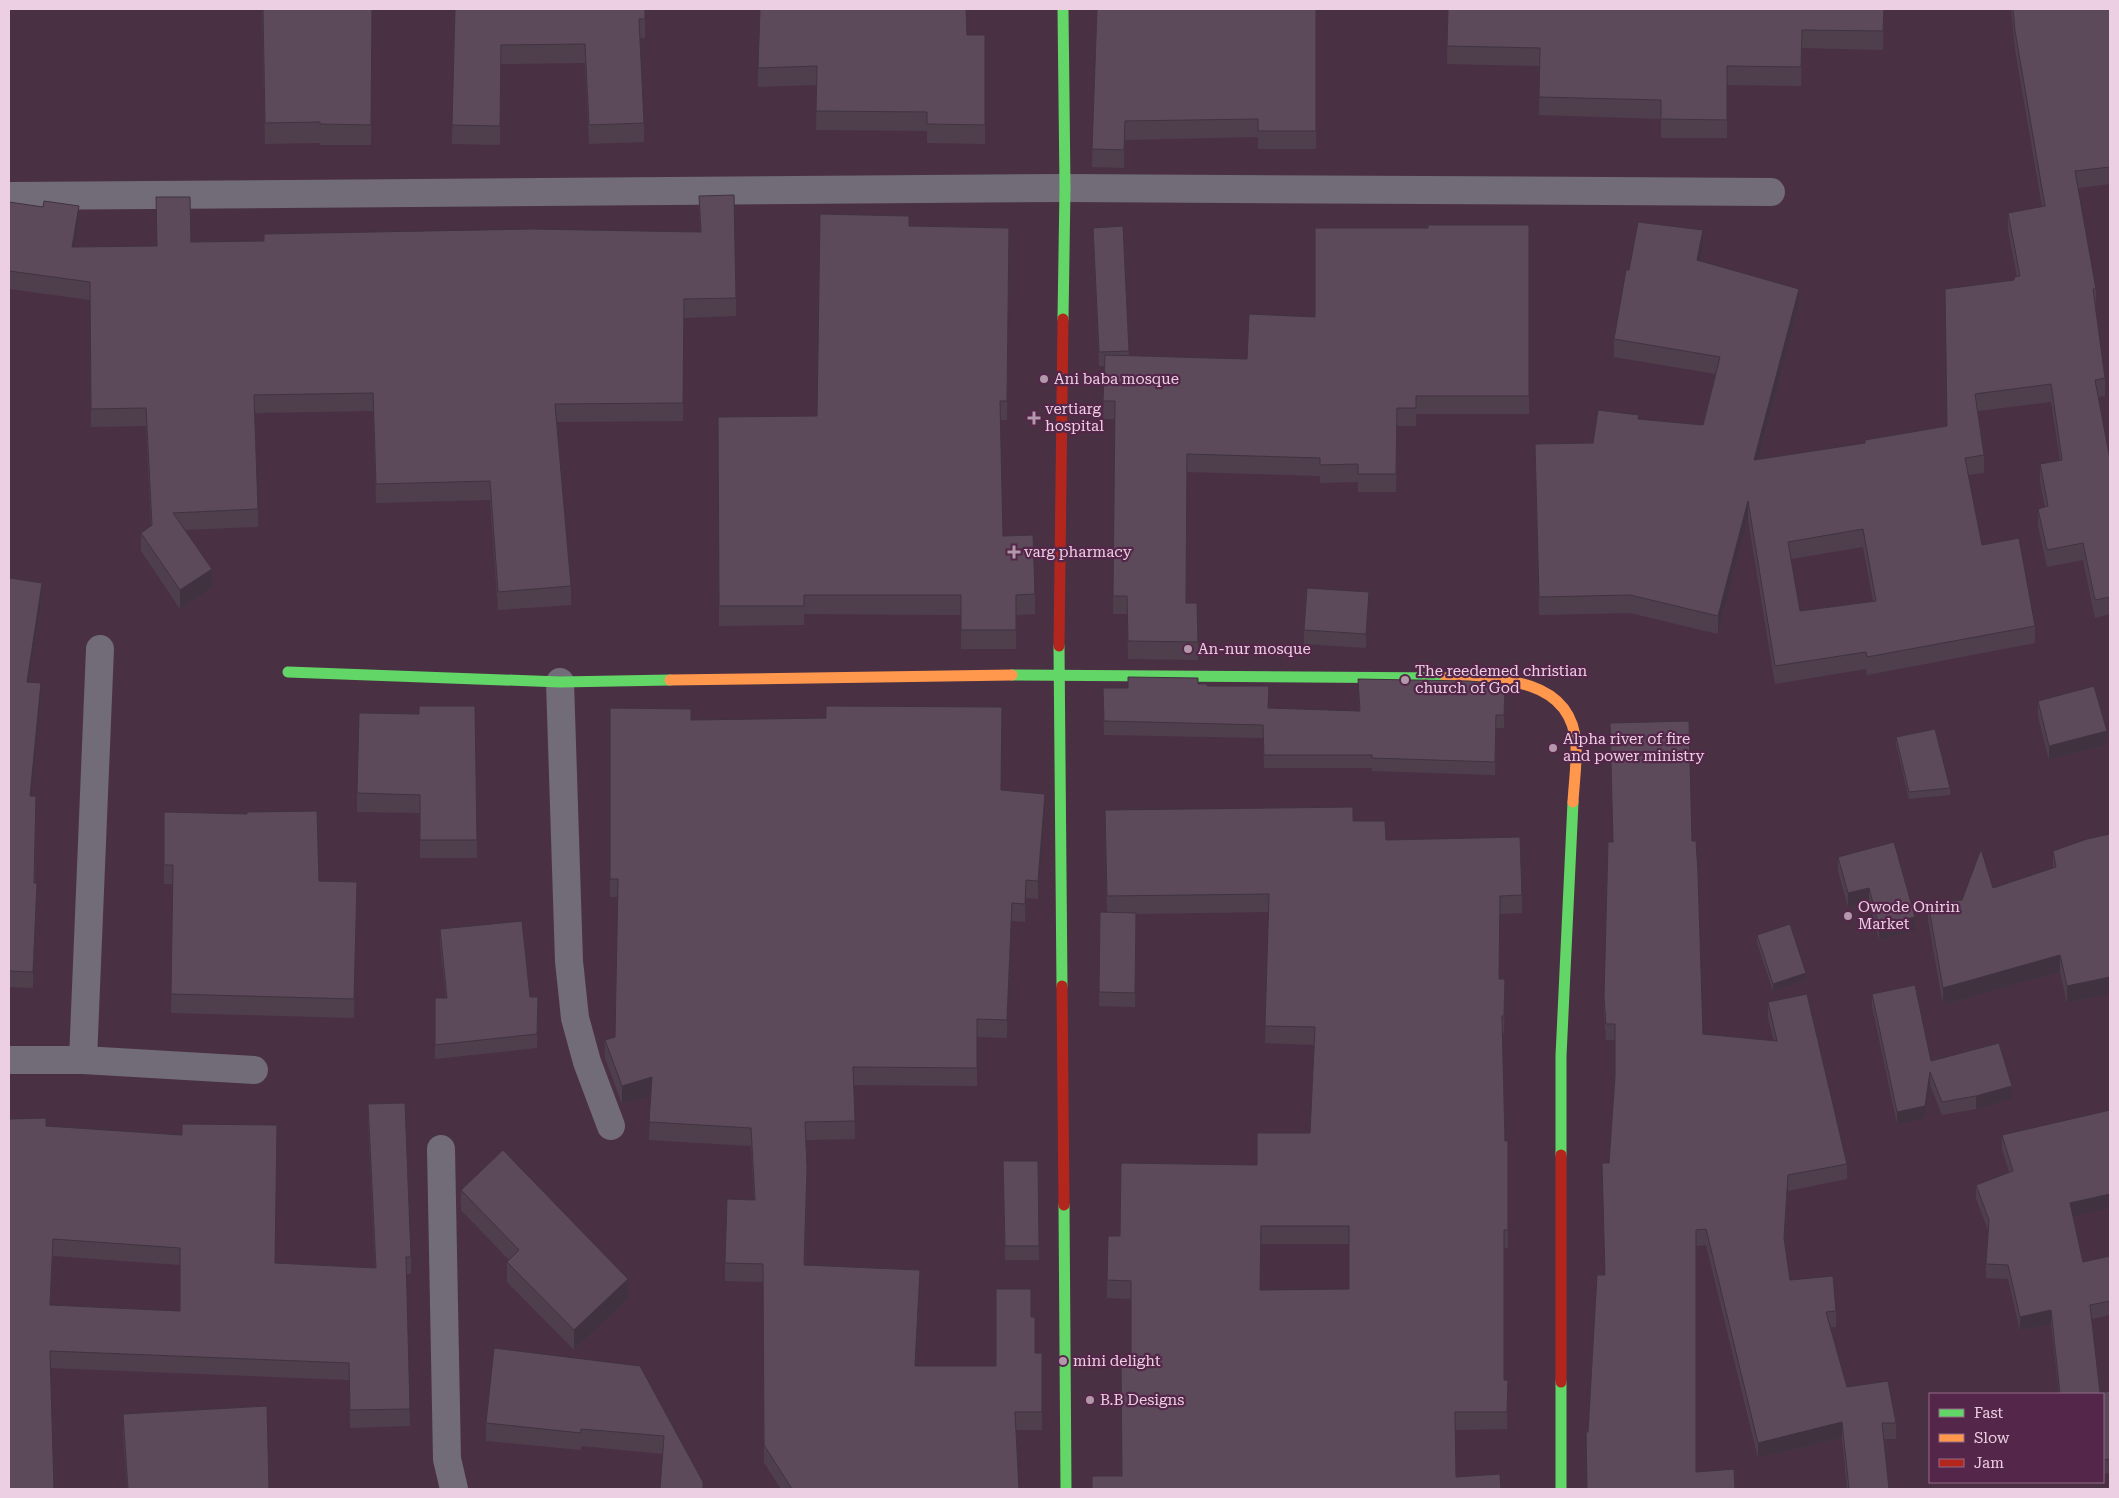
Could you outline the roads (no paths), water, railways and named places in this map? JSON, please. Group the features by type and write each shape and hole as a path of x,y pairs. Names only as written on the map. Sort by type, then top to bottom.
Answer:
{"street":[{"path":"1063,9 1065,188 1059,674 1066,1489"},
{"path":"9,196 1065,188 1771,192"},
{"path":"83,1060 100,649"},
{"path":"288,672 560,682 1059,674 1470,678 1502,680 1534,687 1554,699 1568,715 1576,744 1561,1056 1561,1489"},
{"path":"560,682 569,961 575,1018 587,1062 611,1126"},
{"path":"9,1060 83,1060 254,1070"},
{"path":"441,1149 447,1459 454,1489"}],"place":[{"name":"Ani baba mosque","path":"1044,379"},
{"name":"vertiarg hospital","path":"1034,418"},
{"name":"varg pharmacy","path":"1014,552"},
{"name":"An-nur mosque","path":"1188,649"},
{"name":"The reedemed christian church of God","path":"1405,680"},
{"name":"Alpha river of fire and power ministry","path":"1553,748"},
{"name":"Owode Onirin Market","path":"1848,916"},
{"name":"mini delight","path":"1063,1361"},
{"name":"B.B Designs","path":"1090,1400"}]}
